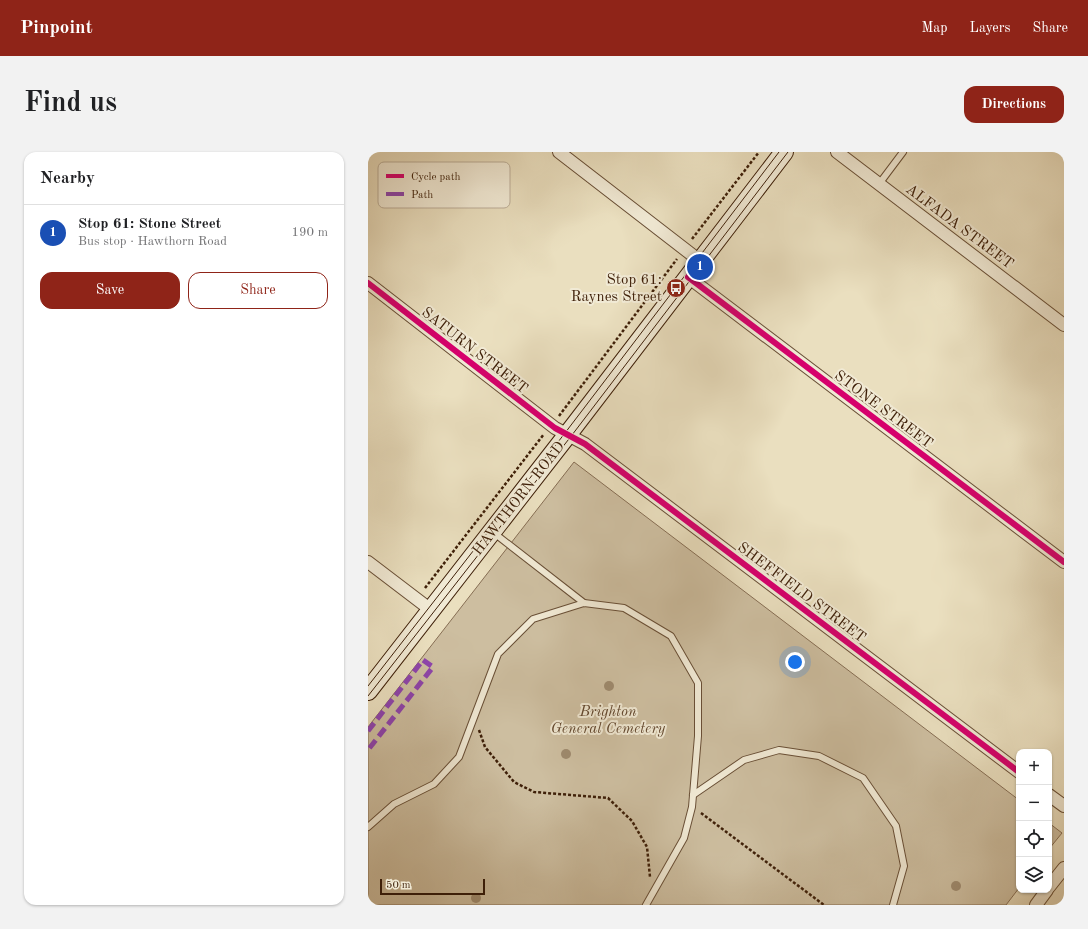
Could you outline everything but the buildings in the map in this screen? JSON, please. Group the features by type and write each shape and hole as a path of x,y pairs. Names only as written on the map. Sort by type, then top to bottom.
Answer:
{"main road":[{"name":"HAWTHORN ROAD","path":"368,691 568,434 784,152"}],"street":[{"path":"559,152 700,261"},
{"name":"ALFADA STREET","path":"837,152 1064,325"},
{"name":"STONE STREET","path":"688,277 1064,562"},
{"name":"SATURN STREET","path":"368,283 552,425 568,434"},
{"name":"SHEFFIELD STREET","path":"568,434 591,449 1016,770"},
{"path":"368,562 431,610"},
{"path":"1052,797 1064,806"},
{"path":"1052,883 1064,868"},
{"path":"1036,905 1045,893"}],"lane":[{"path":"879,184 903,152"},
{"path":"492,532 584,602"},
{"path":"368,827 394,804 434,784 459,758 475,719 498,654 533,618 584,602 624,608 671,636 698,683 698,736 692,807 684,838 646,905"},
{"path":"693,795 744,760 779,750 819,756 863,778 896,826 904,866 893,905"}],"path":[{"path":"425,588 552,425 759,152"},
{"path":"475,719 485,747 514,782 534,792 608,798 632,821 647,848 653,895"},
{"path":"692,807 824,905"}],"green space":[{"name":"Brighton General Cemetery","path":"574,462 1016,798 1016,892 1006,905 368,905 368,727"},
{"path":"1052,825 1062,833 1052,845"}],"tram line":[{"path":"368,686 565,433 779,152"},
{"path":"368,696 572,435 788,152"}],"marked path":[{"path":"368,731 423,660 433,667 368,750"}],"cycle path":[{"path":"688,277 1064,562"},
{"path":"368,283 555,428 585,444 1016,770"}],"place":[{"name":"Stop 61: Stone Street","path":"700,267"},
{"name":"Stop 61: Raynes Street","path":"676,288"}]}
